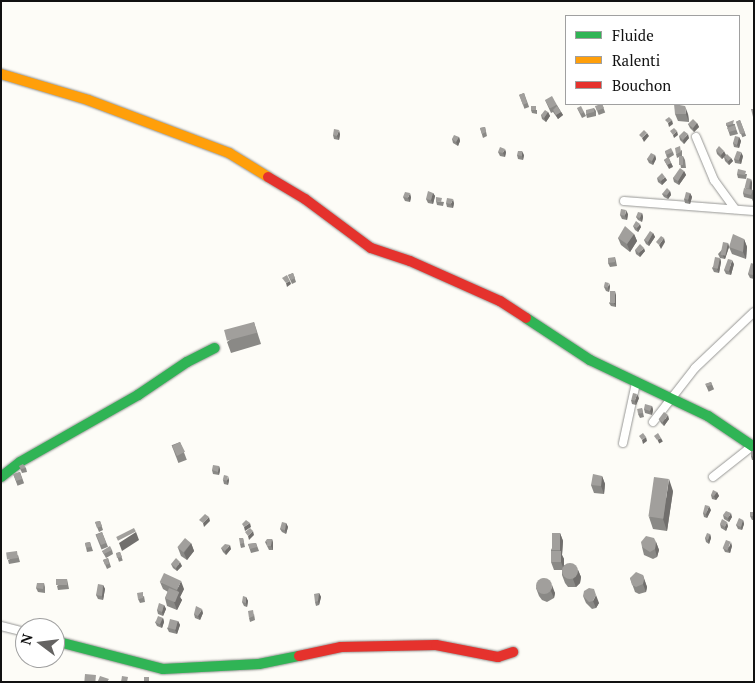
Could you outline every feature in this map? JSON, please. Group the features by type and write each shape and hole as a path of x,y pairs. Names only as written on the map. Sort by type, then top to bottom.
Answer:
{"street":[{"path":"1,74 88,100 228,154 305,199 342,229 371,248 410,261 500,301 590,360 708,416 752,447 713,478"},
{"path":"696,137 714,180 735,209"},
{"path":"624,201 754,210"},
{"path":"653,422 695,368 754,312"},
{"path":"1,477 20,462 138,395 187,362 215,348"},
{"path":"623,443 636,383"},
{"path":"1,626 15,630"},
{"path":"65,644 162,670 259,664 341,647 436,646 498,657 512,652"}],"building":[{"path":"524,93 527,103 523,105 519,95"},
{"path":"552,96 557,105 550,109 545,100"},
{"path":"602,105 604,108 597,111 595,106"},
{"path":"674,105 685,106 686,114 675,114"},
{"path":"531,106 536,106 536,110 531,110"},
{"path":"557,106 561,112 556,115 553,110"},
{"path":"581,106 584,112 581,114 577,108"},
{"path":"594,108 594,112 586,114 586,110"},
{"path":"751,109 754,109 754,117 753,117"},
{"path":"545,110 548,112 544,118 541,115"},
{"path":"669,117 672,120 668,123 665,120"},
{"path":"693,119 697,123 693,128 688,124"},
{"path":"734,120 733,124 726,126 726,123"},
{"path":"740,120 745,133 740,134 736,122"},
{"path":"735,125 736,130 729,132 727,128"},
{"path":"485,127 486,132 482,134 480,128"},
{"path":"674,128 677,131 673,135 670,131"},
{"path":"334,129 339,130 337,136 333,135"},
{"path":"644,130 647,133 642,138 639,135"},
{"path":"684,131 688,134 683,140 679,136"},
{"path":"454,135 459,137 456,142 452,139"},
{"path":"735,136 739,137 737,145 733,143"},
{"path":"680,146 681,152 676,154 675,148"},
{"path":"719,146 724,151 721,155 716,150"},
{"path":"500,147 505,149 503,153 498,152"},
{"path":"671,148 673,152 666,155 665,151"},
{"path":"518,151 522,151 522,156 517,155"},
{"path":"737,151 741,152 739,160 734,159"},
{"path":"651,153 655,155 652,161 647,159"},
{"path":"727,154 731,158 728,161 724,157"},
{"path":"679,156 683,156 683,165 679,165"},
{"path":"668,157 671,163 667,165 664,160"},
{"path":"680,168 684,171 678,181 673,178"},
{"path":"738,169 746,171 745,175 737,174"},
{"path":"662,173 665,177 661,181 657,178"},
{"path":"747,178 751,179 748,189 745,188"},
{"path":"667,188 670,191 667,195 662,194"},
{"path":"744,188 753,190 751,195 743,193"},
{"path":"428,191 433,193 431,200 426,199"},
{"path":"405,192 410,193 408,198 403,197"},
{"path":"686,192 690,193 688,200 684,199"},
{"path":"436,197 442,198 441,202 436,201"},
{"path":"447,198 453,199 451,204 446,203"},
{"path":"621,209 626,210 625,216 620,215"},
{"path":"638,212 642,213 640,218 636,217"},
{"path":"636,221 640,224 637,228 633,226"},
{"path":"625,226 634,234 627,244 618,238"},
{"path":"650,231 653,233 648,242 644,240"},
{"path":"733,234 744,239 743,252 729,247"},
{"path":"661,236 664,238 659,245 656,242"},
{"path":"723,242 728,243 725,256 721,255"},
{"path":"640,244 644,248 639,253 635,250"},
{"path":"615,257 615,262 608,263 608,258"},
{"path":"715,257 720,258 718,269 713,268"},
{"path":"728,259 732,260 729,271 724,270"},
{"path":"751,263 754,264 753,275 748,274"},
{"path":"293,273 295,278 291,280 288,275"},
{"path":"287,275 290,281 286,283 282,278"},
{"path":"605,282 609,283 608,288 604,287"},
{"path":"610,291 615,291 615,303 610,303"},
{"path":"254,322 257,333 227,341 224,330"},
{"path":"711,382 712,385 706,387 705,384"},
{"path":"633,393 637,394 635,401 631,400"},
{"path":"645,404 652,406 650,411 644,409"},
{"path":"642,408 643,413 638,414 637,409"},
{"path":"664,412 668,415 663,422 659,419"},
{"path":"643,433 646,437 642,440 639,436"},
{"path":"658,433 661,438 657,440 654,436"},
{"path":"180,442 185,452 177,456 172,446"},
{"path":"751,451 754,451 754,457 751,456"},
{"path":"23,464 26,468 21,469 19,466"},
{"path":"213,465 219,466 218,472 212,470"},
{"path":"20,472 22,479 16,481 13,474"},
{"path":"593,474 602,476 601,486 591,485"},
{"path":"224,475 228,476 227,481 223,480"},
{"path":"654,477 669,479 663,519 648,517"},
{"path":"713,490 717,492 714,496 711,495"},
{"path":"705,505 709,506 706,514 703,513"},
{"path":"726,511 731,513 728,518 723,515"},
{"path":"750,512 754,512 754,516 750,516"},
{"path":"205,514 209,517 203,523 199,520"},
{"path":"739,518 743,520 741,527 736,525"},
{"path":"722,519 727,522 725,527 720,524"},
{"path":"246,520 250,523 244,527 242,524"},
{"path":"100,521 102,526 97,528 95,522"},
{"path":"282,522 286,523 285,530 280,529"},
{"path":"134,528 136,532 118,541 116,537"},
{"path":"250,528 253,531 248,536 245,532"},
{"path":"102,532 106,543 101,545 96,535"},
{"path":"552,533 560,533 560,550 552,550"},
{"path":"707,533 710,534 708,540 705,538"},
{"path":"646,536 654,538 656,542 655,549 650,552 642,547 641,542"},
{"path":"185,538 191,543 183,552 177,547"},
{"path":"239,538 243,538 244,543 240,544"},
{"path":"267,539 272,539 271,546 267,546 267,542 265,542"},
{"path":"726,540 731,542 727,550 723,548"},
{"path":"90,542 91,547 86,548 85,543"},
{"path":"256,543 257,547 250,549 248,544"},
{"path":"225,544 230,545 225,551 221,548"},
{"path":"110,546 112,550 104,554 102,551"},
{"path":"17,551 18,558 7,559 6,553"},
{"path":"551,551 561,551 561,562 551,562"},
{"path":"120,552 122,557 117,558 116,553"},
{"path":"108,558 109,564 105,565 103,560"},
{"path":"176,558 180,562 176,568 171,564"},
{"path":"567,563 573,563 578,568 576,577 567,579 562,574 562,568"},
{"path":"636,572 643,575 644,579 643,584 636,587 632,585 630,578"},
{"path":"164,573 181,581 177,590 160,582"},
{"path":"544,578 552,586 544,594 536,586"},
{"path":"56,579 67,579 67,585 56,585"},
{"path":"37,583 44,583 43,589 36,588"},
{"path":"98,584 103,585 102,596 96,595"},
{"path":"169,588 179,592 175,602 165,598"},
{"path":"589,588 594,589 596,595 593,601 589,602 583,596 584,591"},
{"path":"143,592 143,598 138,599 137,593"},
{"path":"319,593 318,601 315,602 314,594"},
{"path":"243,596 246,597 246,603 242,602"},
{"path":"159,603 164,605 162,612 157,610"},
{"path":"196,606 202,609 198,616 194,614"},
{"path":"253,610 254,616 249,618 248,611"},
{"path":"158,616 163,618 160,624 155,622"},
{"path":"170,619 178,621 176,630 168,628"},
{"path":"85,674 96,675 95,682 84,682"},
{"path":"100,676 109,679 107,682 100,682 98,681"},
{"path":"122,676 128,677 127,682 121,682"},
{"path":"144,677 149,677 149,682 144,682"}],"traffic: fast":[{"path":"526,318 590,360 708,416 754,447"},
{"path":"1,477 20,462 138,395 187,362 215,348"},
{"path":"65,644 163,669 259,664 299,656"}],"traffic: slow":[{"path":"1,74 88,100 229,153 268,177"}],"traffic: jam":[{"path":"268,177 305,199 371,248 410,261 500,301 526,318"},
{"path":"299,656 341,647 436,645 498,657 513,652"}]}
